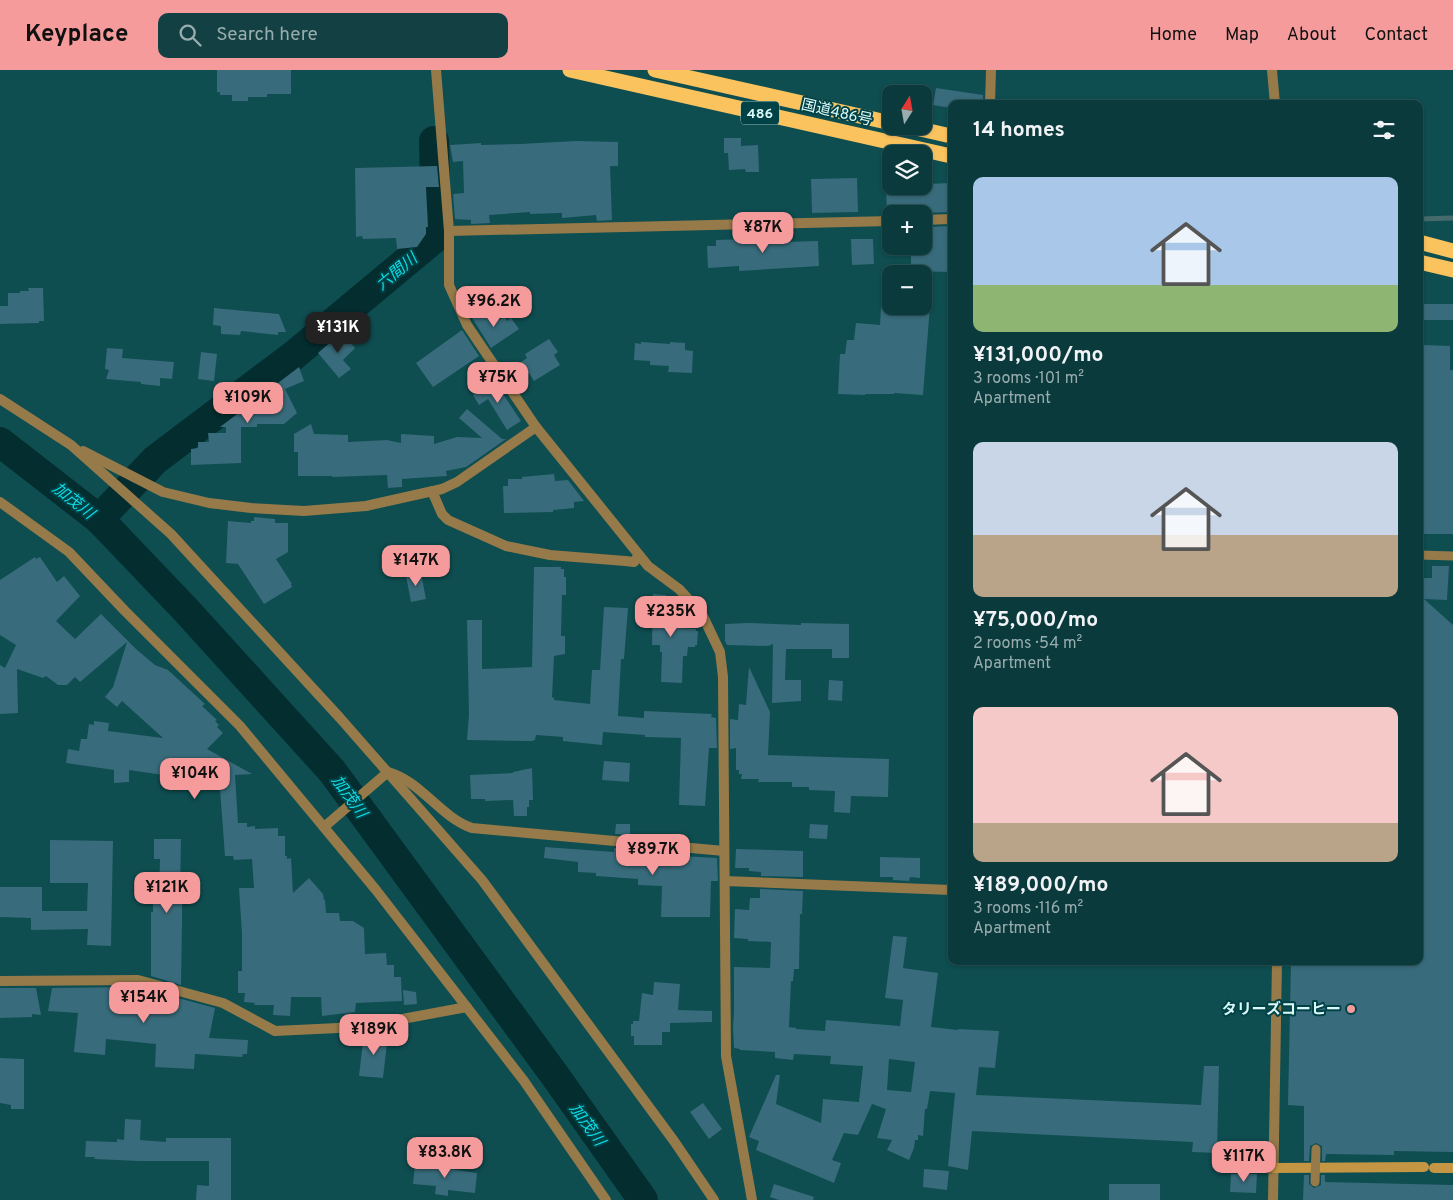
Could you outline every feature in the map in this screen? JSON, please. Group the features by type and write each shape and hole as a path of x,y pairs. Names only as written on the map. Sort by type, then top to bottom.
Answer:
{"highway":[{"name":"国道486号","path":"570,70 948,155"},
{"name":"国道486号","path":"655,70 882,121"},
{"path":"932,132 948,135"},
{"path":"1423,243 1453,251"},
{"path":"1423,263 1453,270"}],"street":[{"path":"436,70 449,231 449,285 467,326 536,427 639,555 648,566 679,589 702,614 720,652 723,676 726,1056 752,1200"},
{"path":"990,100 991,70"},
{"path":"1272,70 1275,100"},
{"path":"932,220 948,219"},
{"path":"449,231 882,220"},
{"path":"0,399 71,445 163,492 218,504 304,511 366,506 442,489 457,482 536,427"},
{"path":"71,445 171,534 340,718 482,880 674,1141 714,1200"},
{"path":"432,491 442,514 448,520 506,546 550,555 634,562 639,555"},
{"path":"0,502 69,552 240,726 376,890 467,1007 524,1081 606,1200"},
{"path":"324,827 388,772"},
{"path":"388,772 410,783 461,824 472,828 724,851"},
{"path":"724,881 948,890"},
{"path":"1273,1200 1277,965"},
{"path":"0,981 138,980 224,1003 275,1031 359,1026 467,1007"},
{"path":"1274,1168 1453,1168"}],"lane":[{"path":"1423,555 1453,556"},
{"path":"1315,1182 1316,1149"}],"building":[{"path":"217,70 291,70 291,94 267,94 267,97 248,97 248,101 232,101 232,95 220,95 220,92 217,92"},
{"path":"936,88 983,95 983,100 948,100 948,108 933,105"},
{"path":"724,138 741,138 741,146 758,145 759,172 746,172 745,169 729,170 728,153 724,153"},
{"path":"576,141 618,142 618,166 610,166 612,220 597,221 596,215 562,218 562,213 530,214 530,212 489,215 490,223 471,224 471,220 455,219 453,194 464,193 463,161 453,162 450,145"},
{"path":"437,166 439,187 426,187 428,227 426,227 426,234 417,247 397,249 396,238 363,239 362,236 356,237 355,168"},
{"path":"857,178 858,212 812,213 811,179"},
{"path":"948,183 948,212 932,213 932,205 887,205 886,195 932,195 932,184"},
{"path":"948,226 948,272 932,272 932,265 911,265 911,256 932,255 932,227"},
{"path":"784,238 784,242 818,241 819,266 739,271 739,266 708,268 707,246 716,246 716,240"},
{"path":"851,239 873,239 874,264 852,265"},
{"path":"28,288 43,288 44,321 39,321 39,323 0,324 0,306 8,306 8,293 29,291"},
{"path":"1423,304 1453,304 1453,320 1423,320"},
{"path":"881,306 882,315 929,315 923,395 894,393 838,394 840,354 845,354 847,340 854,340 856,323 880,325"},
{"path":"214,308 279,314 286,332 278,332 278,335 241,331 240,335 221,334 221,326 213,325"},
{"path":"469,313 488,315 494,322 505,317 507,321 511,318 519,329 491,348"},
{"path":"462,330 479,356 433,387 416,363"},
{"path":"342,332 355,348 343,360 351,369 339,378 318,353"},
{"path":"549,339 558,352 554,355 560,365 534,381 529,373 514,382 507,372 527,358 525,354"},
{"path":"641,342 685,343 685,350 693,351 692,373 668,372 669,366 650,365 650,361 634,360 635,343 641,344"},
{"path":"1423,345 1450,346 1450,370 1453,370 1453,534 1423,534"},
{"path":"107,348 123,349 122,358 174,362 172,379 160,378 160,386 141,384 141,382 106,379 109,370 105,369"},
{"path":"201,352 217,354 214,381 198,379"},
{"path":"299,367 304,381 285,389 297,413 284,424 257,424 257,427 241,427 241,463 191,465 191,449 198,448 198,442 209,442 208,433 226,433 226,427 220,427"},
{"path":"493,380 496,380 503,390 501,391 521,421 507,430 488,399 479,405 473,395"},
{"path":"467,409 502,439 506,439 466,467 446,471 447,476 402,479 402,487 388,488 387,475 298,476 298,452 294,452 294,434 311,424 314,434 348,435 348,442 387,440 401,443 401,434 434,436 434,444 457,437 482,438 459,418"},
{"path":"554,474 555,481 568,480 584,501 574,502 574,508 553,510 553,512 504,513 503,486 508,486 508,479 522,479 522,477"},
{"path":"254,517 275,519 275,523 288,523 288,552 276,559 292,587 264,604 238,564 226,563 228,521 251,523 251,521 254,521"},
{"path":"35,557 36,559 40,557 57,582 64,576 80,596 56,621 75,639 101,614 136,649 155,665 168,670 205,704 202,706 217,720 215,721 219,725 217,727 223,733 207,749 252,774 235,775 238,823 247,823 247,827 255,826 255,829 278,828 278,836 285,836 285,856 287,856 287,859 291,858 293,893 309,878 323,894 326,913 339,913 340,921 353,921 364,928 365,954 386,953 387,965 394,965 394,977 401,977 402,1001 356,1003 355,1012 322,1016 321,997 291,997 290,1016 273,1015 274,1005 254,1005 255,1003 244,1002 245,993 238,993 238,971 242,971 239,888 254,888 252,859 234,860 233,856 225,856 219,776 178,779 177,777 129,770 129,782 114,783 114,770 66,763 68,749 79,751 81,739 87,739 89,724 94,725 94,721 109,723 108,731 163,738 122,701 117,707 105,697 113,687 127,642 80,682 75,677 67,685 58,685 46,676 43,678 17,669 18,713 0,714 0,665 5,668 16,645 0,635 0,580"},
{"path":"1432,566 1449,566 1447,600 1424,599 1453,625 1453,1152 1394,1151 1394,1155 1326,1154 1325,1161 1322,1161 1322,1146 1316,1143 1310,1146 1309,1161 1304,1161 1304,1106 1288,1105 1291,965 1423,965 1423,578 1432,578"},
{"path":"534,567 561,567 561,569 564,569 564,577 566,577 566,595 562,595 561,636 565,636 565,654 554,656 552,698 554,697 554,700 590,704 592,670 600,670 604,607 628,608 624,659 621,659 618,716 644,718 644,711 712,714 711,717 716,718 717,748 709,748 705,806 679,805 681,738 645,737 645,735 603,732 602,745 563,741 563,737 536,735 535,740 532,741 467,740 469,714 467,620 482,620 482,669 532,667"},
{"path":"421,573 426,599 411,602 406,576"},
{"path":"653,594 666,595 666,599 673,600 673,607 679,607 678,628 696,629 698,631 697,645 695,647 688,647 687,656 683,656 682,683 661,682 662,652 660,652 660,645 652,645"},
{"path":"725,624 849,624 849,658 832,658 832,649 786,649 785,680 801,680 801,701 772,703 773,644 768,646 727,645 725,641"},
{"path":"749,667 770,712 768,755 889,759 888,797 851,796 850,813 834,812 835,791 809,790 809,787 792,787 792,782 758,782 759,779 741,779 742,774 739,774 739,770 736,770 736,748 730,749 730,719 738,720 739,704 746,705"},
{"path":"829,680 843,681 842,701 828,700"},
{"path":"604,761 630,763 629,782 602,780"},
{"path":"532,768 533,800 529,800 527,816 514,816 513,800 485,801 485,799 471,799 470,775 513,773"},
{"path":"616,824 630,824 630,835 615,834"},
{"path":"810,824 828,825 827,839 809,838"},
{"path":"154,839 181,839 181,985 151,976 151,912 153,912 153,896 159,896 160,859 154,859"},
{"path":"50,840 113,841 111,946 87,945 88,929 31,930 31,918 0,917 0,887 42,887 42,911 87,911 88,883 50,883"},
{"path":"545,847 614,852 614,848 629,849 628,853 717,858 718,881 711,881 710,917 661,917 662,886 638,885 638,879 596,876 596,873 578,872 578,862 544,858"},
{"path":"736,849 803,851 803,877 761,876 761,872 749,871 749,868 735,868"},
{"path":"880,857 920,858 920,878 910,877 909,881 893,880 893,877 880,877"},
{"path":"760,889 803,891 802,914 800,914 799,969 794,969 793,981 791,981 789,1027 825,1031 826,1020 900,1026 903,1000 885,998 893,936 907,937 903,968 938,973 931,1027 999,1031 995,1068 979,1067 976,1095 1201,1105 1204,1066 1219,1066 1217,1153 1192,1152 1193,1142 972,1131 968,1170 948,1166 955,1093 930,1091 927,1109 925,1109 923,1136 918,1135 918,1140 915,1140 909,1160 887,1150 892,1140 877,1138 886,1109 872,1104 858,1135 844,1133 832,1160 841,1163 834,1183 756,1150 759,1141 749,1137 776,1075 780,1075 776,1104 821,1123 823,1099 859,1102 863,1066 830,1064 831,1056 794,1054 793,1060 775,1058 775,1052 734,1048 734,967 770,968 771,942 734,938 735,909 749,910 750,898 760,898","holes":["889,1059 915,1062 911,1092 887,1090"]},
{"path":"654,982 680,984 678,1010 712,1011 712,1022 670,1023 670,1032 662,1032 662,1045 634,1045 634,1036 631,1036 631,1024 633,1024 633,1021 639,1021 642,993 653,995"},
{"path":"137,987 215,1008 209,1038 248,1040 247,1054 243,1054 242,1057 195,1054 194,1069 155,1067 156,1044 106,1039 105,1055 74,1052 78,1013 48,1011 52,988"},
{"path":"0,988 36,988 41,1015 32,1014 32,1017 0,1018"},
{"path":"403,990 416,992 417,1004 404,1005"},
{"path":"364,1033 388,1035 383,1078 359,1076"},
{"path":"0,1058 24,1059 24,1109 11,1109 11,1105 0,1103"},
{"path":"703,1103 722,1129 709,1139 690,1112"},
{"path":"125,1119 141,1120 140,1140 166,1142 166,1138 231,1138 231,1200 196,1200 197,1185 209,1186 209,1161 139,1161 85,1157 86,1141 117,1142 117,1139 124,1140"},
{"path":"415,1164 477,1173 475,1193 448,1190 448,1196 435,1194 436,1186 413,1184"},
{"path":"924,1169 949,1171 947,1190 923,1187"},
{"path":"1231,1174 1257,1174 1256,1193 1230,1192"},
{"path":"1304,1175 1309,1175 1309,1184 1314,1188 1321,1185 1321,1175 1325,1175 1325,1182 1453,1185 1453,1200 1303,1200"},
{"path":"774,1184 814,1197 813,1200 779,1200 770,1197"},
{"path":"1109,1184 1160,1184 1160,1200 1109,1200"}],"waterway":[{"name":"六間川","path":"99,519 155,460 293,356 436,237 434,141"},
{"path":"1423,219 1453,218"},
{"name":"加茂川","path":"0,442 99,519 185,609 332,771 556,1077 643,1200"}],"place":[{"name":"タリーズコーヒー","path":"1351,1009"}]}
